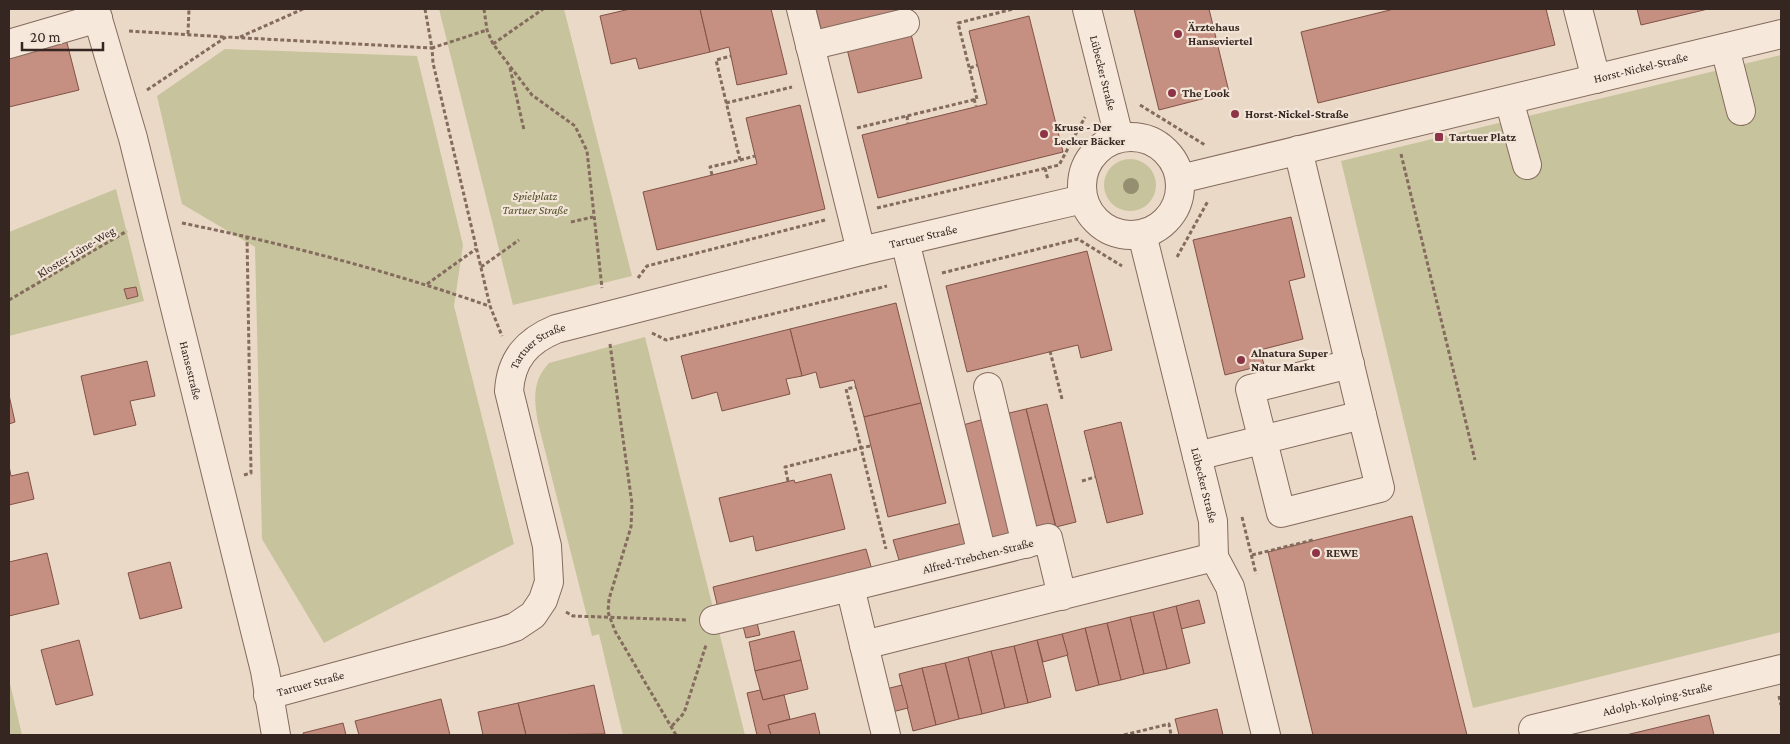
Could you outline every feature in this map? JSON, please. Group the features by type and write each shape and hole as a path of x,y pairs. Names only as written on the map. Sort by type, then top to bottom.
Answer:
{"street":[{"path":"801,9 861,251"},
{"name":"Lübecker Straße","path":"1087,9 1119,137"},
{"path":"1578,9 1596,79"},
{"path":"9,44 99,21"},
{"name":"Hansestraße","path":"99,21 130,130 218,481 265,671 276,735"},
{"path":"810,46 905,23"},
{"name":"Horst-Nickel-Straße","path":"1180,179 1781,34"},
{"path":"1725,48 1741,111"},
{"path":"1509,100 1527,165"},
{"path":"1140,136 1159,144 1173,159 1180,179 1179,197 1172,214 1159,226 1142,234 1124,235 1107,229 1093,218 1083,198 1081,182 1087,162 1100,146 1119,137 1140,136"},
{"path":"1298,150 1350,364 1362,415 1380,488 1281,513 1250,389 1350,364"},
{"name":"Tartuer Straße","path":"268,695 500,632 526,621 543,600 549,582 547,546 509,391 510,376 518,356 533,340 556,328 905,240 1083,198"},
{"name":"Lübecker Straße","path":"1142,234 1215,530 1214,557"},
{"path":"905,240 982,554"},
{"path":"988,387 1026,544"},
{"path":"1197,456 1362,415"},
{"name":"Alfred-Trebchen-Straße","path":"714,620 1048,538 1062,596"},
{"path":"864,645 1214,557 1230,587 1266,735"},
{"path":"850,587 886,735"},
{"name":"Adolph-Kolping-Straße","path":"1533,729 1781,669"}],"path":[{"path":"188,34 189,9"},
{"path":"240,37 302,9"},
{"path":"425,9 433,63 480,267 519,240"},
{"path":"484,9 487,30 493,44 532,95 575,126 587,151 593,217 632,504 631,527 609,599 610,618 614,631 676,735"},
{"path":"493,44 543,9"},
{"path":"832,134 978,99 958,22 1014,9"},
{"path":"99,21 126,31 432,48 487,30"},
{"path":"142,94 226,37"},
{"path":"731,56 716,60 740,160"},
{"path":"970,68 978,65"},
{"path":"510,66 524,130"},
{"path":"726,102 819,80"},
{"path":"974,99 976,106"},
{"path":"907,116 908,124"},
{"path":"1394,127 1475,460"},
{"path":"712,175 710,167 755,156"},
{"path":"1179,266 1177,256 1210,198"},
{"path":"570,222 593,217"},
{"name":"Kloster-Lüne-Weg","path":"9,300 128,231 175,221 247,236 426,284 490,306 480,267"},
{"path":"218,481 251,473 247,236"},
{"path":"650,332 666,340 1078,239 1122,266"},
{"path":"426,284 476,249"},
{"path":"1050,351 1062,399"},
{"path":"856,387 846,389 892,576"},
{"path":"788,481 785,466 870,446"},
{"path":"1082,481 1095,477"},
{"path":"1252,555 1313,540"},
{"path":"543,600 574,616 714,620 684,712 672,726"},
{"path":"1124,735 1169,724 1171,735"}],"green space":[{"name":"Spielplatz Tartuer Straße","path":"439,9 564,9 632,276 513,305"},
{"path":"225,49 417,56 463,245 454,306 514,544 324,643 262,539 255,247 182,204 157,96"},
{"path":"1781,55 1781,632 1473,708 1341,161"},
{"path":"1130,159 1140,161 1148,167 1154,175 1156,185 1154,195 1148,203 1140,209 1130,211 1120,209 1112,203 1106,195 1104,185 1106,175 1112,167 1120,161"},
{"path":"116,189 144,301 9,336 9,232"},
{"path":"645,337 745,735 623,735 599,634 592,636 538,423 535,399 537,384 543,370 549,363"},
{"path":"9,679 22,735 9,735"}],"building":[{"path":"630,9 700,9 710,52 639,69 636,58 611,64 600,16"},
{"path":"700,9 771,9 787,74 737,85 729,47 710,52"},
{"path":"816,9 913,9 913,10 822,33"},
{"name":"Ärztehaus Hanseviertel","path":"1134,9 1209,9 1229,92 1159,110"},
{"path":"1394,9 1546,9 1555,45 1318,103 1301,32"},
{"path":"1637,9 1708,9 1641,25"},
{"path":"1029,16 1063,152 878,198 862,135 987,104 969,31"},
{"path":"911,34 922,78 858,93 847,49"},
{"path":"66,39 79,90 9,107 9,53"},
{"path":"800,105 825,209 657,250 643,192 757,164 746,118"},
{"path":"1291,217 1305,277 1289,281 1303,339 1260,350 1264,365 1225,375 1193,240"},
{"path":"1087,251 1112,350 1081,358 1078,345 967,372 946,286"},
{"path":"136,287 138,296 127,299 124,289"},
{"path":"896,303 921,403 864,417 854,380 820,388 816,372 802,376 790,329"},
{"path":"790,329 802,376 786,379 790,394 722,411 717,392 692,399 681,356"},
{"path":"147,361 155,396 130,401 136,425 94,435 81,376"},
{"path":"9,395 15,422 9,424"},
{"path":"921,403 946,503 888,517 864,417"},
{"path":"1047,404 1076,522 1056,527 1026,409"},
{"path":"1026,409 1055,524 1034,529 1005,414"},
{"path":"984,419 1013,533 992,539 963,425"},
{"path":"1121,422 1143,514 1107,523 1084,431"},
{"path":"9,466 11,476 28,472 34,499 9,505"},
{"path":"831,474 845,529 756,551 753,536 730,542 719,498 794,480 795,483"},
{"path":"1412,516 1467,735 1313,735 1268,552"},
{"path":"966,522 972,543 899,560 893,540"},
{"path":"866,549 872,570 718,608 713,587"},
{"path":"47,553 59,604 9,616 9,562"},
{"path":"170,562 182,608 140,619 128,573"},
{"path":"1199,600 1205,623 1181,629 1176,606"},
{"path":"1176,606 1190,663 1167,669 1153,612"},
{"path":"1153,612 1167,669 1144,674 1130,617"},
{"path":"1130,617 1144,674 1121,680 1107,623"},
{"path":"757,623 760,635 746,638 743,626"},
{"path":"1107,623 1121,680 1099,685 1085,628"},
{"path":"1085,628 1099,685 1076,691 1062,634"},
{"path":"794,631 801,660 755,671 749,642"},
{"path":"1062,634 1068,655 1043,662 1037,640"},
{"path":"79,640 93,695 56,705 41,650"},
{"path":"1037,640 1051,697 1028,703 1014,646"},
{"path":"1014,646 1028,703 1005,708 991,651"},
{"path":"991,651 1005,708 982,714 968,657"},
{"path":"968,657 982,714 959,719 945,663"},
{"path":"801,660 808,689 763,700 755,671"},
{"path":"945,663 959,719 936,725 922,668"},
{"path":"922,668 936,725 913,731 899,674"},
{"path":"594,685 605,734 526,735 518,703"},
{"path":"902,685 908,708 892,712 886,689"},
{"path":"760,690 763,700 784,695 790,719 768,725 771,735 757,735 747,693"},
{"path":"441,699 450,735 359,735 355,721"},
{"path":"518,703 526,735 483,735 478,712"},
{"path":"1217,709 1223,735 1179,735 1175,719"},
{"path":"815,713 820,735 771,735 768,725"},
{"path":"1709,715 1714,735 1626,735"},
{"path":"343,723 346,735 304,735 303,733"}],"place":[{"name":"Ärztehaus Hanseviertel","path":"1178,34"},
{"name":"The Look","path":"1172,93"},
{"name":"Horst-Nickel-Straße","path":"1235,114"},
{"name":"Kruse - Der Lecker Bäcker","path":"1044,134"},
{"name":"Tartuer Platz","path":"1439,137"},
{"name":"Alnatura Super Natur Markt","path":"1241,360"},
{"name":"REWE","path":"1316,553"}]}
